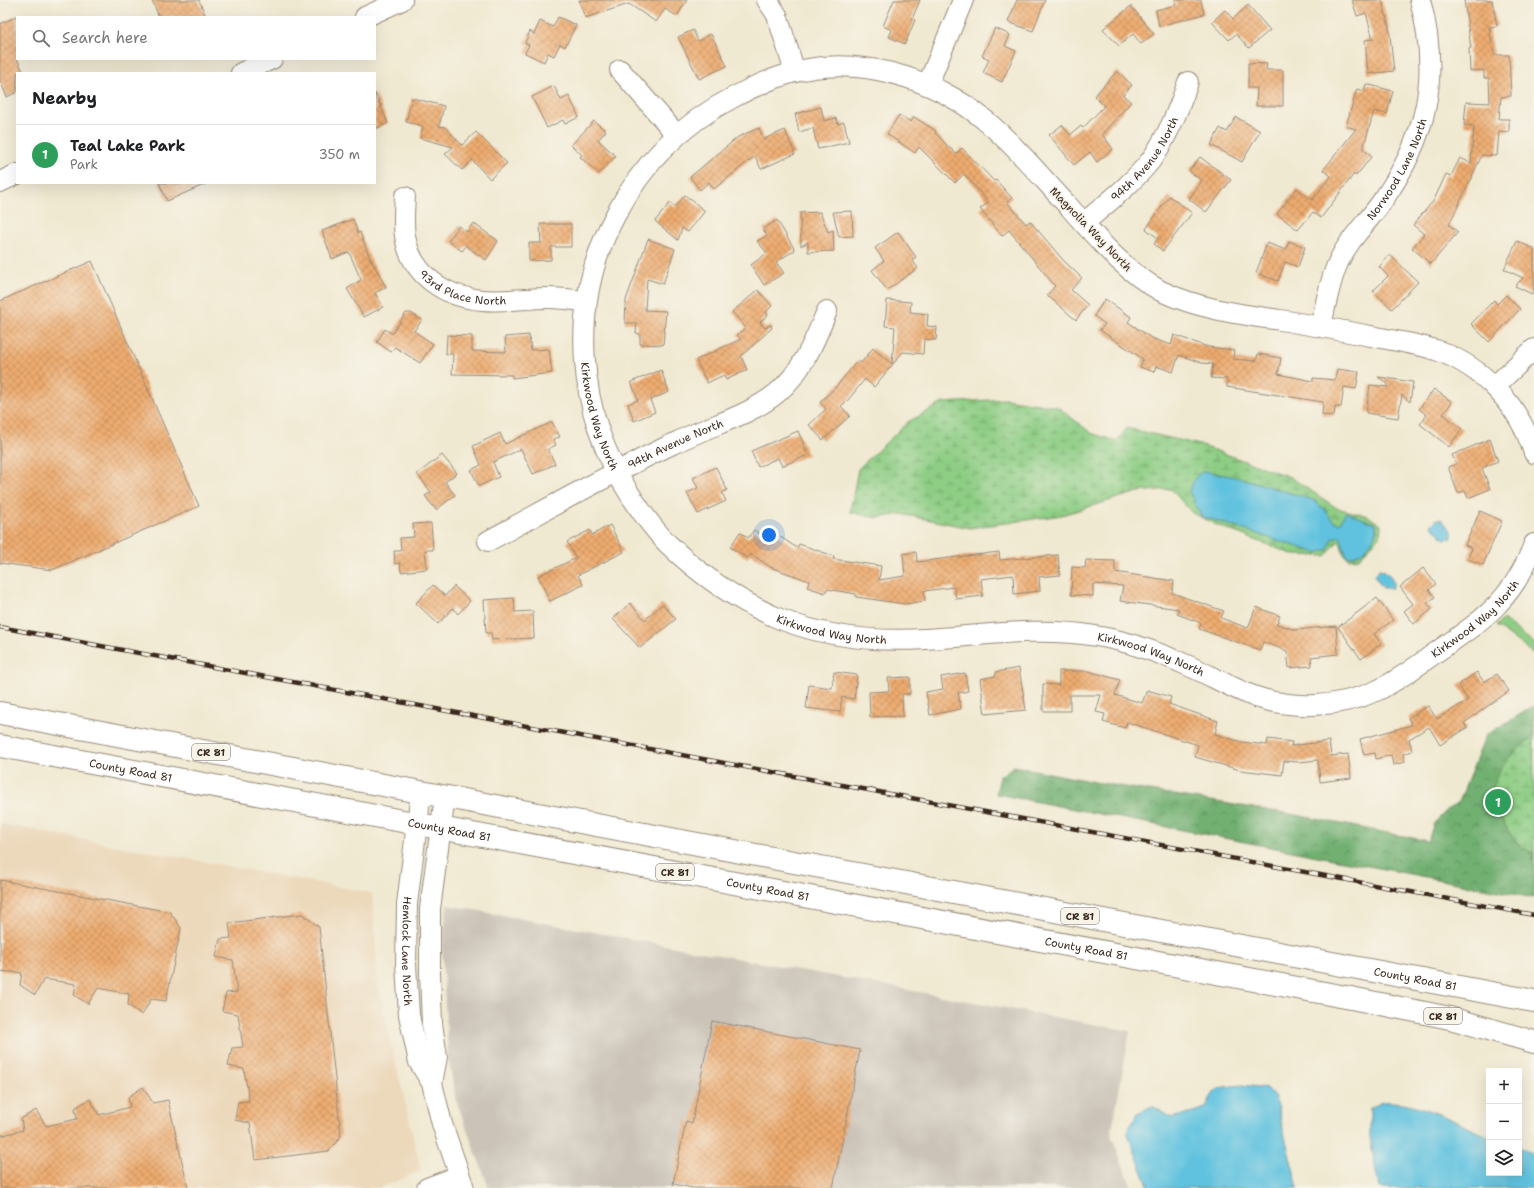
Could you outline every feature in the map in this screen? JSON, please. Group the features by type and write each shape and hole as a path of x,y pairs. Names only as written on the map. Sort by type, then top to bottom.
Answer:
{"highway":[{"name":"County Road 81","path":"0,713 1534,1001"},
{"name":"County Road 81","path":"0,746 1351,998 1450,1018 1534,1042"}],"street":[{"path":"367,16 402,0"},
{"path":"767,0 777,15 795,72"},
{"path":"928,84 963,0"},
{"name":"Norwood Lane North","path":"1321,327 1326,299 1337,265 1346,248 1399,178 1420,132 1426,112 1430,76 1429,40 1420,0"},
{"path":"243,72 270,60"},
{"name":"Magnolia Way North","path":"795,72 821,68 856,68 889,72 928,84 980,116 1006,139 1126,267 1152,286 1183,301 1215,310 1321,327 1408,343 1440,351 1468,365 1495,386 1520,419 1534,453"},
{"path":"620,70 676,134"},
{"name":"Kirkwood Way North","path":"795,72 750,88 713,107 676,134 652,160 628,191 606,234 594,266 585,301 584,348 588,387 596,423 616,473 646,518 668,544 703,573 742,600 784,620 827,634 874,640 920,640 1006,632 1053,631 1099,636 1143,648 1188,665 1232,687 1262,699 1287,704 1319,705 1349,701 1377,690 1404,675 1469,630 1506,597 1517,582 1534,544"},
{"name":"94th Avenue North","path":"1084,223 1128,185 1150,160 1168,132 1188,82"},
{"name":"93rd Place North","path":"405,197 403,226 405,238 412,258 424,276 441,289 463,298 484,300 550,298 585,301"},
{"name":"94th Avenue North","path":"488,540 679,441 755,408 777,393 796,374 810,351 827,311"},
{"path":"1495,386 1534,349"},
{"name":"Hemlock Lane North","path":"421,792 407,904 406,964 409,1015 418,1062 432,1082 442,1124 461,1182"},
{"name":"Hemlock Lane North","path":"432,1082 437,1057 432,1024 430,909 445,796"},
{"path":"428,1188 461,1182"}],"shaded area":[{"path":"0,824 372,893 378,986 421,1171 379,1188 0,1188"},
{"path":"447,905 1130,1031 1111,1135 1132,1188 489,1188 456,1100 448,1057 442,949"}],"green space":[{"path":"1005,399 1058,407 1091,433 1117,441 1127,428 1200,445 1290,477 1337,508 1368,516 1381,525 1380,537 1359,558 1348,559 1344,555 1340,542 1337,542 1326,556 1294,555 1219,526 1192,513 1171,489 1138,492 1062,515 970,528 901,514 876,518 850,512 858,469 908,422 943,403"},
{"path":"1503,619 1534,643 1534,654 1496,626"},
{"path":"1534,706 1534,736 1526,742 1502,819 1517,843 1534,854 1534,898 996,794 1000,776 1014,766 1095,782 1296,815 1428,841 1434,823 1447,810 1459,802 1486,735"},
{"path":"1534,736 1534,854 1519,844 1512,836 1495,808 1493,795 1494,784 1503,765 1518,749"}],"water":[{"path":"1203,471 1241,478 1313,500 1325,510 1333,521 1340,523 1346,512 1376,524 1375,536 1368,546 1359,554 1347,557 1340,536 1333,538 1328,549 1317,553 1201,516 1189,491 1195,478"},
{"path":"1437,519 1441,519 1452,531 1452,538 1444,539 1431,525"},
{"path":"1379,569 1386,572 1394,582 1392,588 1383,588 1375,576"},
{"path":"1241,1085 1267,1088 1275,1097 1298,1188 1149,1188 1127,1132 1137,1113 1152,1106 1173,1118 1206,1108 1212,1096 1218,1089"},
{"path":"1383,1102 1397,1102 1424,1108 1486,1135 1486,1176 1522,1176 1522,1148 1534,1154 1534,1188 1379,1188 1370,1137 1370,1108"}],"building":[{"path":"152,0 199,0 206,16 159,16"},
{"path":"579,0 687,0 677,16 665,9 656,22 629,4 585,18"},
{"path":"894,0 920,0 912,19 915,20 905,44 889,37 892,30 883,26"},
{"path":"1017,0 1045,0 1033,31 1008,22"},
{"path":"1175,0 1201,0 1204,14 1159,26 1156,10 1176,5"},
{"path":"1352,0 1382,0 1389,27 1394,71 1368,74 1365,40 1373,39 1366,13 1357,16"},
{"path":"1464,0 1492,0 1497,26 1489,27 1494,55 1509,55 1511,96 1501,97 1499,119 1509,119 1509,132 1499,131 1497,156 1482,155 1449,225 1458,232 1431,264 1412,248 1424,234 1413,225 1434,200 1446,174 1451,176 1460,158 1471,163 1474,126 1464,125 1466,102 1490,103 1489,78 1484,78 1484,70 1470,71 1469,48 1471,48"},
{"path":"1248,5 1270,30 1249,48 1236,34 1229,40 1212,22 1225,10 1233,19"},
{"path":"1131,6 1154,34 1141,44 1133,34 1119,46 1103,29"},
{"path":"16,16 16,60 18,60 24,72 16,72 16,92 7,97 0,81 0,24"},
{"path":"558,17 576,25 565,47 560,44 554,56 548,53 544,62 525,53 529,45 525,43 530,31 534,34 540,21 553,27"},
{"path":"995,28 1010,35 1005,46 1016,51 1002,82 983,73 989,59 982,56"},
{"path":"693,30 698,41 711,34 727,66 699,79 678,37"},
{"path":"1248,63 1267,64 1266,70 1283,70 1283,106 1256,106 1257,88 1248,88"},
{"path":"1117,71 1132,85 1123,95 1131,102 1102,134 1113,149 1097,162 1090,152 1074,165 1049,135 1062,125 1070,135 1081,126 1083,128 1104,106 1094,96"},
{"path":"1366,84 1393,91 1387,114 1374,111 1363,149 1372,156 1356,176 1354,174 1321,218 1313,212 1298,230 1277,214 1297,188 1312,200 1331,176 1323,170 1356,129 1346,126 1357,89 1364,91"},
{"path":"554,86 561,100 569,96 579,117 565,124 563,120 547,128 532,97"},
{"path":"376,95 388,123 376,129"},
{"path":"412,98 444,106 439,126 445,127 462,145 476,132 507,163 490,179 472,160 462,170 445,154 453,147 420,138 423,126 406,122"},
{"path":"821,107 824,121 836,118 838,124 844,122 849,142 818,149 813,128 799,132 795,114"},
{"path":"899,115 911,122 914,117 936,131 935,133 956,154 962,148 994,181 996,180 1012,198 1007,202 1026,224 1030,221 1064,261 1082,278 1071,290 1088,305 1076,320 1047,295 1055,286 1009,230 1002,236 980,209 989,202 964,174 955,183 919,147 915,153 887,134"},
{"path":"1236,117 1260,131 1242,162 1211,145 1220,128 1227,132"},
{"path":"594,121 606,131 598,140 616,156 599,174 580,157 582,155 571,145"},
{"path":"759,128 764,139 785,130 795,154 761,169 755,156 714,189 709,182 700,190 690,177 738,137"},
{"path":"1200,157 1231,180 1206,212 1189,199 1202,181 1189,171"},
{"path":"159,184 206,184 167,201"},
{"path":"685,195 705,211 688,232 682,228 678,240 655,221 670,203 675,207"},
{"path":"1169,196 1192,213 1163,251 1154,244 1158,238 1146,229"},
{"path":"852,211 853,236 839,237 833,212"},
{"path":"820,212 828,232 833,230 834,251 808,252 808,242 801,246 800,213"},
{"path":"353,219 358,233 360,232 370,258 386,287 375,293 383,307 364,317 347,289 361,280 349,252 332,259 322,231"},
{"path":"777,220 795,250 776,262 784,273 764,285 751,265 767,253 757,241 767,236 763,229"},
{"path":"473,223 498,241 486,260 466,246 462,251 448,241 459,226 467,232"},
{"path":"540,224 571,224 571,247 551,247 551,260 529,261 529,243 541,243"},
{"path":"898,232 916,257 912,260 918,268 887,290 872,270 884,261 875,248"},
{"path":"648,239 675,249 663,284 647,279 645,310 666,311 663,345 640,344 640,334 636,333 637,323 625,323 626,300"},
{"path":"1289,241 1305,247 1298,267 1285,262 1278,281 1256,273 1267,243 1286,250"},
{"path":"1517,241 1534,249 1534,295 1515,286 1523,278 1504,269"},
{"path":"1390,255 1418,282 1392,309 1373,291 1388,276 1379,267"},
{"path":"92,261 199,506 52,570 0,563 0,301"},
{"path":"758,290 772,306 766,312 768,315 760,322 765,328 771,325 772,328 741,356 747,370 726,380 724,375 707,383 696,360 741,339 737,335 746,328 732,312"},
{"path":"1506,295 1520,309 1489,342 1471,324 1494,300 1497,304"},
{"path":"1105,299 1131,317 1128,322 1151,338 1171,345 1174,335 1208,347 1234,350 1233,359 1256,361 1258,354 1281,358 1278,374 1313,381 1313,378 1335,380 1337,369 1359,372 1356,389 1344,387 1341,407 1335,407 1334,416 1322,415 1323,402 1227,387 1227,379 1211,378 1213,364 1202,363 1179,355 1173,372 1156,366 1154,372 1140,367 1143,359 1100,330 1105,324 1094,316"},
{"path":"887,300 911,302 910,312 928,314 927,326 937,327 936,340 924,339 923,354 903,352 874,387 865,379 848,400 841,406 850,416 823,440 809,425 826,409 820,402 835,388 858,360 861,363 873,348 892,364 895,327 885,326"},
{"path":"406,313 411,313 422,320 414,331 433,344 420,363 395,347 391,352 377,342 385,329 392,334"},
{"path":"447,335 472,336 472,351 506,352 505,337 529,335 531,350 549,349 552,373 512,378 512,375 452,374 453,354 446,354"},
{"path":"661,370 669,392 650,400 655,412 634,421 628,404 638,400 631,382"},
{"path":"1378,377 1413,382 1410,402 1402,395 1398,418 1366,413 1370,385 1388,387 1388,384"},
{"path":"1434,389 1452,402 1443,414 1462,429 1449,447 1420,424 1427,415 1419,409"},
{"path":"552,422 560,437 553,439 556,445 548,449 555,464 533,474 521,449 493,462 499,477 479,486 471,470 481,465 473,446 500,433 505,444"},
{"path":"798,431 808,455 782,466 778,458 758,467 751,451"},
{"path":"1490,439 1498,461 1482,468 1490,489 1468,498 1465,491 1458,493 1448,467 1456,464 1452,455"},
{"path":"442,455 457,473 445,482 455,495 436,510 425,496 431,492 417,474"},
{"path":"716,467 727,490 722,493 726,501 698,514 687,493 698,488 693,478"},
{"path":"1480,511 1502,521 1483,565 1468,559 1472,548 1465,545"},
{"path":"431,523 433,550 425,550 427,569 401,572 400,563 395,564 394,551 401,551 400,538 414,537 413,524"},
{"path":"610,525 624,552 578,575 583,585 550,601 538,576 576,558 567,542 590,530 592,535"},
{"path":"754,530 765,538 770,530 797,548 799,544 834,556 833,559 881,566 879,580 905,576 903,554 916,552 917,562 999,552 1000,560 1058,555 1060,575 1039,577 1040,591 1014,594 1013,575 981,579 983,596 956,599 954,587 924,591 925,601 905,604 856,597 856,594 827,589 825,593 807,587 809,581 770,567 751,554 747,558 730,547 740,532 748,538"},
{"path":"1086,560 1115,561 1115,572 1174,581 1172,593 1224,611 1221,618 1248,628 1256,607 1280,616 1277,624 1295,630 1336,626 1338,654 1311,657 1312,666 1289,668 1287,651 1263,642 1260,650 1199,629 1201,623 1177,614 1179,609 1120,601 1123,586 1093,584 1093,596 1071,595 1072,567 1085,568"},
{"path":"1423,568 1436,584 1429,590 1435,597 1427,603 1432,609 1414,624 1404,611 1413,604 1400,587"},
{"path":"433,585 445,596 454,586 470,601 458,614 453,608 438,624 416,603"},
{"path":"514,598 515,612 533,611 534,638 492,640 491,633 486,633 484,600"},
{"path":"1377,598 1393,620 1374,634 1381,644 1361,659 1338,627"},
{"path":"630,603 645,620 662,604 676,619 640,648 613,619"},
{"path":"1019,668 1026,710 985,714 980,679 996,676 996,672"},
{"path":"1059,671 1088,671 1120,680 1115,695 1142,703 1147,690 1171,697 1169,704 1218,721 1215,734 1242,742 1267,745 1268,739 1292,742 1291,746 1329,741 1331,756 1348,754 1351,778 1320,782 1318,760 1299,762 1284,761 1282,775 1240,770 1195,757 1198,745 1127,722 1125,728 1103,722 1105,714 1096,712 1101,695 1070,695 1070,711 1043,711 1043,684 1059,685"},
{"path":"834,672 857,675 854,699 842,697 840,712 806,708 809,685 832,688"},
{"path":"1477,672 1484,682 1497,674 1509,691 1464,723 1467,728 1440,745 1429,727 1409,739 1412,751 1403,754 1405,762 1393,765 1391,755 1376,759 1375,753 1364,755 1360,739 1412,725 1408,718 1428,706 1437,719 1468,700 1458,685"},
{"path":"965,673 968,691 958,693 961,709 930,715 926,692 943,689 941,677"},
{"path":"910,677 910,694 902,694 903,716 870,717 869,692 889,691 888,678"},
{"path":"0,880 170,912 181,928 166,1001 151,999 142,1015 128,1005 129,994 98,988 88,1004 74,995 76,984 44,979 35,995 20,985 22,973 0,971"},
{"path":"302,914 319,927 341,1136 329,1151 255,1160 250,1123 235,1120 238,1102 249,1101 244,1069 228,1066 232,1048 243,1047 238,1014 222,1011 226,993 237,992 233,960 216,957 220,939 231,938 229,923"},
{"path":"712,1021 860,1050 833,1188 693,1188 673,1184 686,1121 692,1123"},
{"path":"143,1087 153,1103 168,1100 188,1188 0,1188 0,1136 23,1130 21,1119 36,1110 46,1126 77,1119 75,1108 90,1099 99,1115 130,1107 128,1097"}],"railway":[{"path":"0,627 1534,915"}],"place":[{"name":"Teal Lake Park","path":"1498,802"}]}
